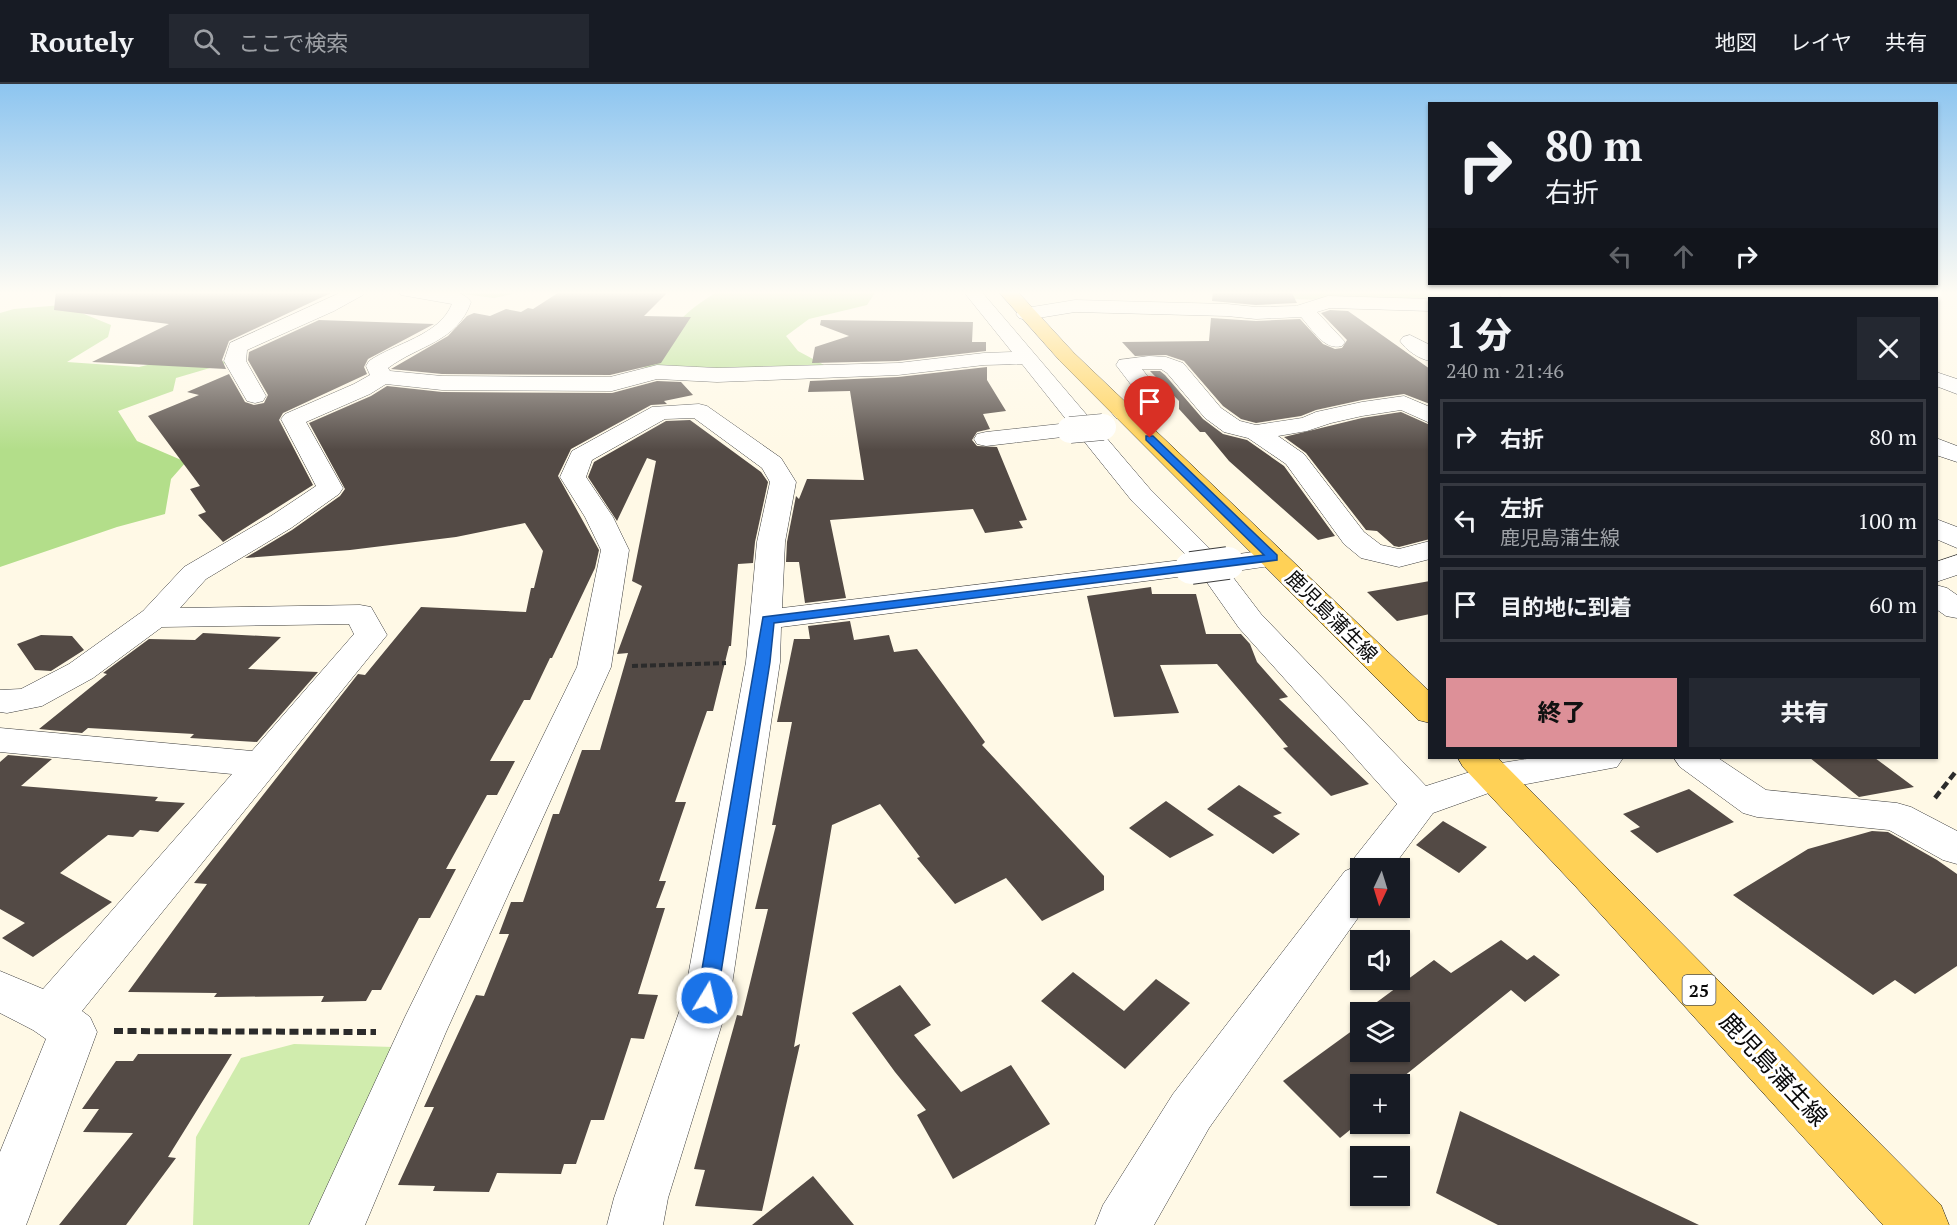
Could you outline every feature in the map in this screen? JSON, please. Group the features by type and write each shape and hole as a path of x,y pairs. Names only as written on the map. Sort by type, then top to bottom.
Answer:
{"main road":[{"name":"鹿児島蒲生線","path":"1053,344 1120,421 1273,558 1428,710"},
{"name":"鹿児島蒲生線","path":"1485,767 1921,1225"}],"street":[{"path":"242,344 237,347 235,361 255,396"},
{"path":"382,377 377,366 388,356 413,344"},
{"path":"1014,344 1141,495 1203,556 1250,621 1419,803"},
{"path":"1415,344 1428,354"},
{"path":"0,701 30,698 81,671 154,618 195,573 281,522 330,488 292,419 362,389 382,377 442,383 612,384 646,373 657,372 717,375 864,371 1025,358"},
{"path":"986,439 1070,430 1120,421 1147,407 1155,399 1127,365 1149,362 1166,363 1175,368 1213,413 1232,427 1256,432 1306,424 1353,411 1428,399"},
{"path":"1938,377 1957,377"},
{"path":"1938,378 1957,387"},
{"path":"1404,403 1428,415"},
{"path":"337,1225 422,1032 594,667 615,550 599,517 573,477 581,456 660,412 699,411 772,463 783,482 771,542 763,662 707,998 640,1198 635,1225"},
{"path":"1256,432 1295,459 1354,538 1371,552 1399,558 1428,551"},
{"path":"1938,446 1957,455"},
{"path":"1938,528 1957,539"},
{"path":"767,620 1273,558"},
{"path":"1938,572 1957,564"},
{"path":"1938,595 1957,609"},
{"path":"0,1220 62,1023 260,764 371,635 360,614 154,618"},
{"path":"0,740 260,764"},
{"path":"1378,858 1419,803 1485,767 1591,759"},
{"path":"1695,759 1757,803 1897,817 1957,849"},
{"path":"1123,1225 1191,1111 1350,896"},
{"path":"0,991 62,1023"}],"path":[{"path":"594,667 763,662"},
{"path":"62,1023 422,1032"}],"green space":[{"path":"0,344 96,344 67,362 139,367 202,352 227,363 176,378 173,391 118,411 137,441 186,462 171,479 165,514 117,527 0,567"},
{"path":"658,344 793,344 798,351 826,366 717,375 640,367"},
{"path":"294,1044 393,1047 312,1225 193,1225 196,1137 241,1058"}],"building":[{"path":"128,344 228,344 222,360 226,369 92,362"},
{"path":"266,344 396,344 368,359 364,367 367,374 283,413 279,420 313,485 223,542 198,515 206,512 190,489 200,486 148,416 199,395 187,392 229,374 245,402 254,405 264,403 268,395 248,360 249,352"},
{"path":"434,344 673,344 661,363 610,375 442,374 391,369"},
{"path":"824,344 986,344 986,351 898,361 812,363 815,347"},
{"path":"1124,344 1324,344 1335,349 1342,348 1344,344 1395,344 1428,368 1428,403 1404,394 1362,400 1316,410 1301,416 1256,423 1241,419 1223,406 1184,361 1166,355 1135,356"},
{"path":"987,367 987,380 1006,411 983,414 990,429 977,432 972,440 977,446 997,447 1027,520 1019,521 1023,528 985,533 973,509 830,520 846,598 805,603 799,562 786,562 787,542 796,496 799,499 807,479 864,480 850,391 808,392 810,381 898,377"},
{"path":"1150,371 1160,371 1165,375 1203,419 1223,434 1247,440 1284,466 1335,536 1318,540 1229,461 1205,432 1200,432 1179,409 1179,401"},
{"path":"657,381 681,382 693,395 664,401 667,404 651,405 571,449 558,476 599,550 595,568 530,700 524,700 490,761 515,761 497,795 487,795 446,869 456,869 430,918 419,918 381,990 372,990 366,1001 321,1002 324,996 214,997 217,993 128,992 207,884 194,883 358,674 365,675 421,607 526,612 531,588 534,588 543,551 525,523 456,537 350,550 245,558 292,530 340,496 345,489 309,423 371,396 387,386 442,392 612,393"},
{"path":"1401,412 1428,424 1428,540 1399,547 1394,546 1377,531 1366,530 1306,453 1284,437 1362,418"},
{"path":"690,420 761,472 768,482 755,542 753,563 738,564 731,646 729,646 713,711 707,711 675,802 686,802 659,881 666,881 656,908 665,908 638,994 658,995 644,1039 631,1038 604,1120 591,1120 576,1164 564,1164 561,1174 497,1173 489,1192 433,1191 435,1186 398,1185 434,1107 424,1107 476,995 484,996 509,934 499,934 511,902 523,902 553,814 559,814 582,750 600,750 628,653 617,654 642,586 632,581 656,461 647,458 617,521 588,477 594,462 666,421"},
{"path":"1428,581 1428,614 1397,621 1367,592"},
{"path":"1151,587 1152,594 1196,594 1206,634 1241,634 1250,644 1257,662 1288,697 1279,699 1369,784 1331,796 1283,748 1288,747 1217,664 1160,665 1179,713 1114,717 1087,596"},
{"path":"850,621 854,640 889,635 894,652 917,649 985,742 982,745 1104,876 1104,890 1042,921 1006,878 955,904 917,858 920,857 880,804 832,825 794,1047 800,1044 762,1211 695,1206 705,1170 694,1169 737,1015 742,1016 768,909 755,909 776,825 772,825 792,722 777,722 794,639 810,639 808,626"},
{"path":"203,633 281,637 248,669 318,672 257,742 190,738 194,734 88,728 82,733 39,729 107,674 103,673 149,639 195,640"},
{"path":"41,635 72,636 84,650 51,671 35,670 17,644"},
{"path":"8,755 52,759 21,786 158,797 155,801 185,803 158,832 140,830 133,837 108,835 60,873 112,902 33,957 2,938 25,923 0,909 0,762"},
{"path":"1811,759 1876,759 1914,787 1859,797"},
{"path":"1239,785 1282,813 1273,816 1300,834 1273,854 1207,809"},
{"path":"1689,789 1734,822 1657,853 1630,831 1640,827 1623,814"},
{"path":"1166,801 1214,835 1170,858 1129,828"},
{"path":"1443,821 1487,847 1459,873 1416,845"},
{"path":"1872,831 1888,832 1957,874 1957,966 1915,994 1895,980 1873,995 1733,895 1808,849"},
{"path":"1501,940 1527,960 1534,955 1560,975 1525,1002 1511,990 1407,1074 1350,1074 1350,1130 1340,1138 1283,1081 1350,1032 1350,1062 1410,1062 1410,1002 1377,1002 1393,990 1410,990 1410,978 1434,960 1451,973"},
{"path":"1073,972 1124,1011 1156,979 1190,1003 1125,1069 1041,1001"},
{"path":"900,985 931,1025 914,1035 961,1092 1011,1065 1050,1124 953,1179 917,1115 926,1110 852,1013"},
{"path":"138,1054 232,1054 168,1157 176,1158 126,1225 59,1225 133,1133 83,1132 99,1109 82,1109 116,1061 133,1061"},
{"path":"1460,1111 1699,1225 1498,1225 1436,1193"},
{"path":"813,1176 854,1225 752,1225"}],"route":[{"path":"707,998 763,662 767,620 1273,558 1150,438"}]}
